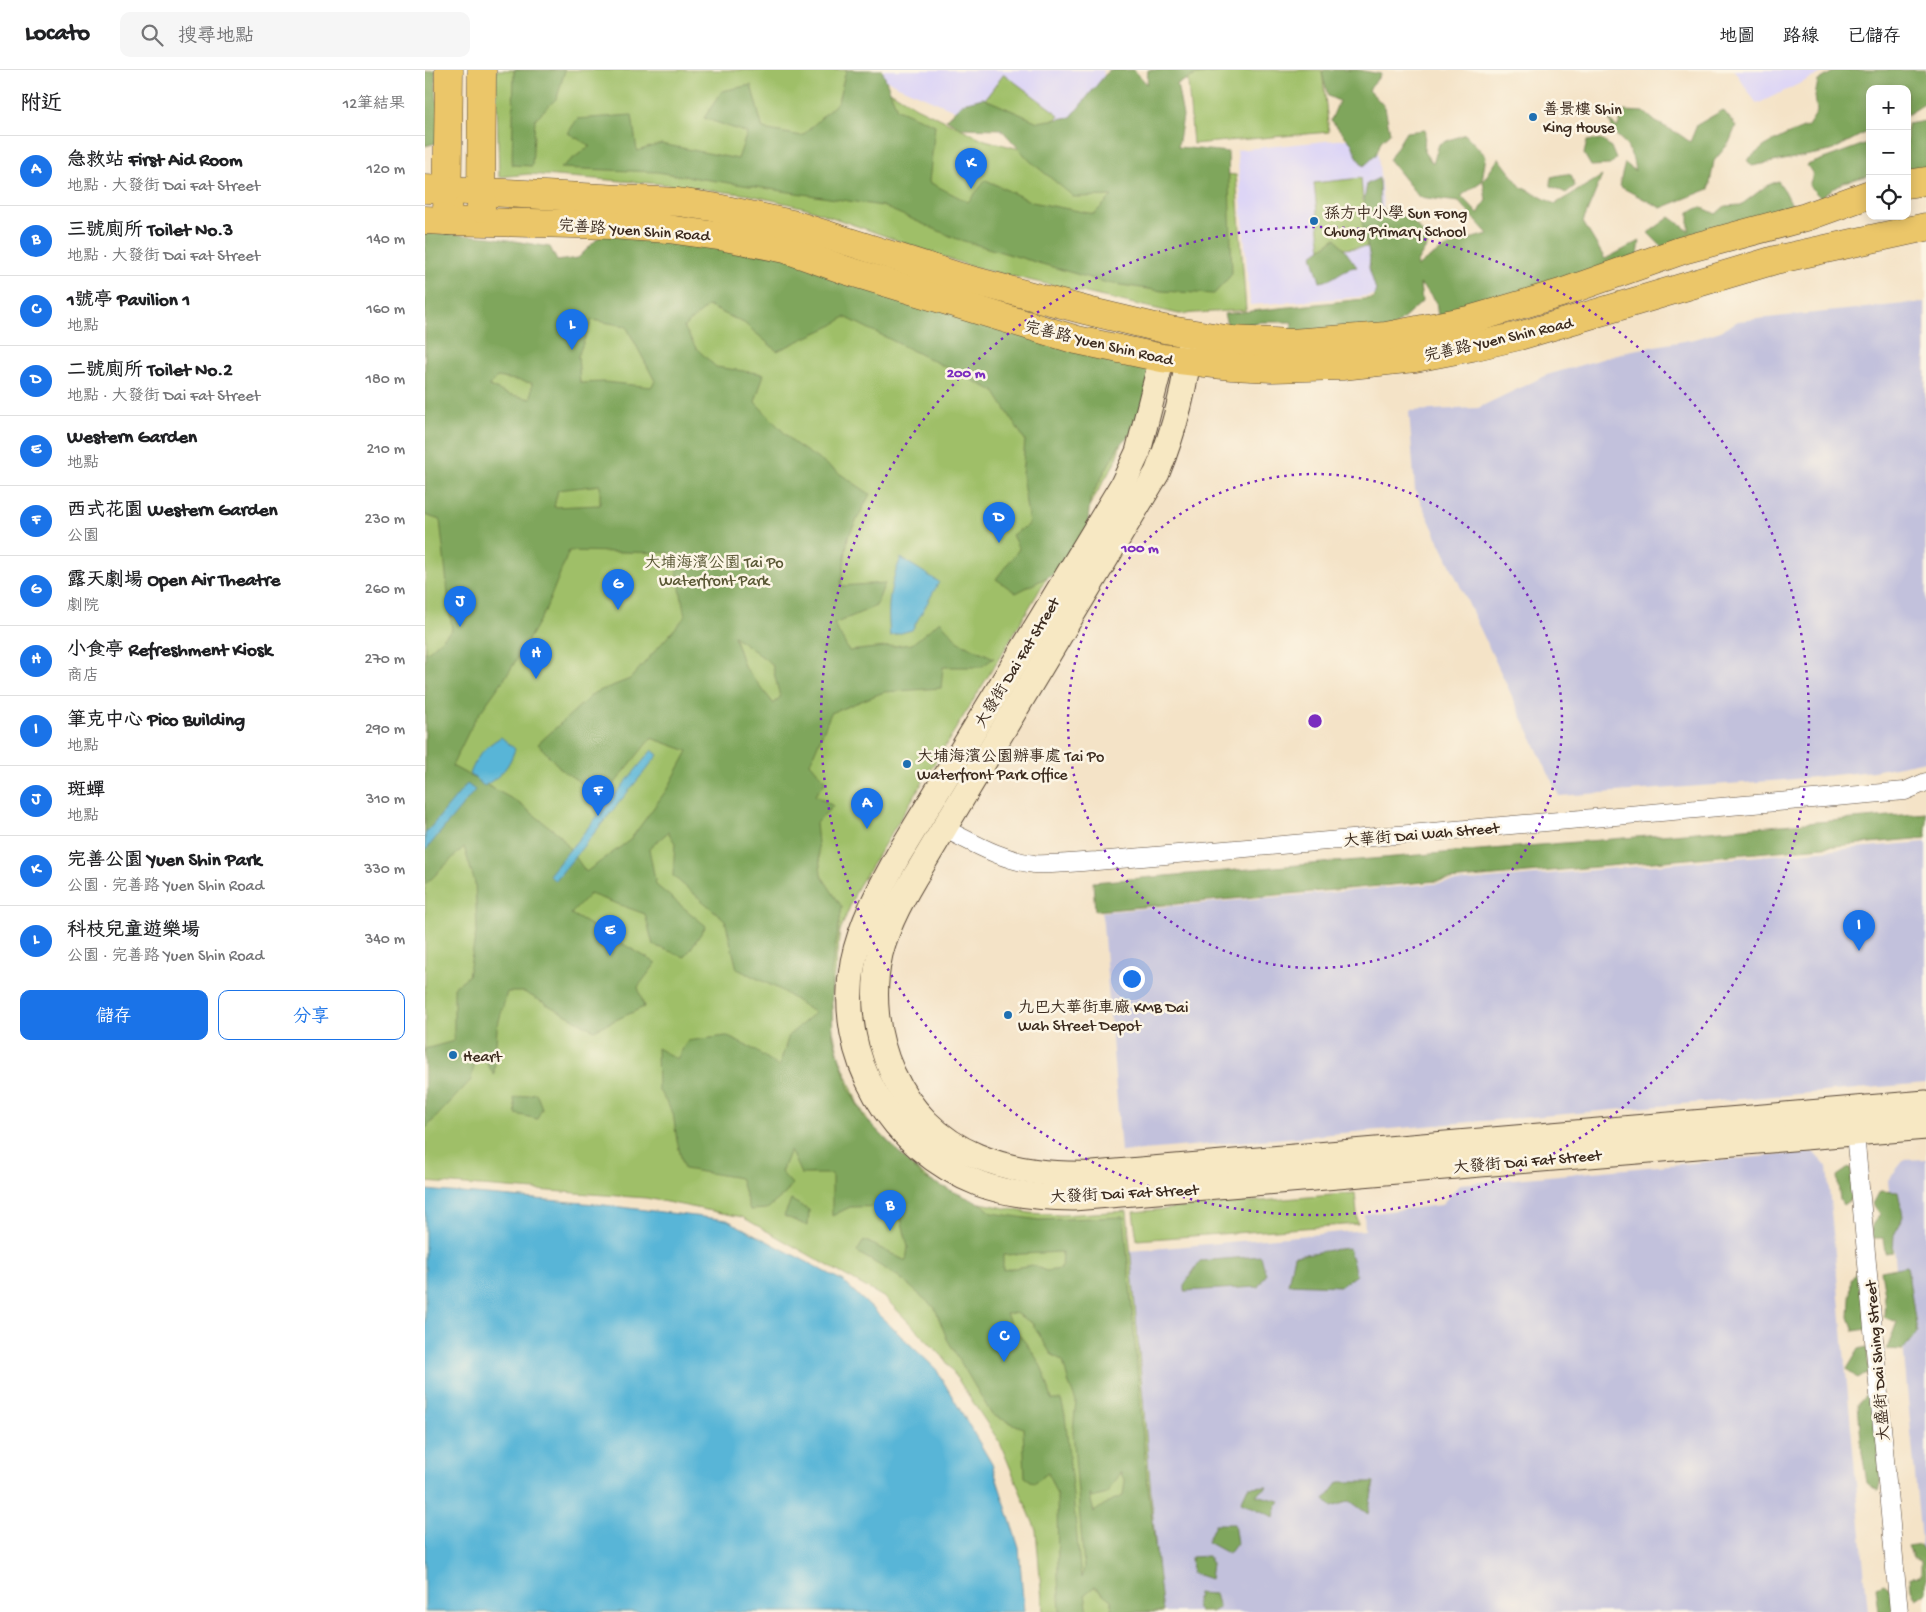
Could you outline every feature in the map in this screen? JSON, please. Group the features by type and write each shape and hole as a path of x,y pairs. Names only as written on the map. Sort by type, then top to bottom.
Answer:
{"main road":[{"path":"436,221 436,189 449,70"},
{"path":"481,221 482,70"},
{"path":"1911,183 1926,180"},
{"name":"完善路 Yuen Shin Road","path":"436,189 678,202 752,215 827,234 969,279 1088,311 1190,334 1249,342 1291,343 1367,338 1441,326 1561,293 1683,250 1806,217 1866,195"},
{"name":"完善路 Yuen Shin Road","path":"436,221 611,225 668,229 725,237 786,249 845,270 1058,335 1161,358 1188,362 1272,368 1307,368 1415,358 1472,347 1519,336 1775,260 1926,226"}],"street":[{"name":"大發街 Dai Fat Street","path":"1190,334 1188,362 1171,436 1152,481 943,828 907,890 886,933 880,954 875,991 877,1028 881,1045 894,1078 919,1114 943,1136 959,1147 995,1163 1043,1173 1093,1174 1926,1103"},
{"name":"大發街 Dai Fat Street","path":"1161,358 1138,452 1123,484 899,854 867,916 853,962 851,1014 856,1046 862,1064 877,1097 897,1126 925,1153 961,1175 1000,1190 1058,1198 1094,1197 1926,1127"},
{"name":"大華街 Dai Wah Street","path":"943,828 1000,856 1039,864 1114,860 1905,791 1926,782"},
{"name":"大華街 Dai Wah Street","path":"1905,791 1926,796"},
{"name":"大盛街 Dai Shing Street","path":"1852,1109 1899,1612"}],"shaded area":[{"path":"870,70 1103,70 1115,151 1013,135 896,85"},
{"path":"1734,70 1828,70 1757,104"},
{"name":"孫方中小學 Sun Fong Chung Primary School","path":"1376,136 1392,292 1358,297 1250,305 1237,150"},
{"path":"1925,302 1926,761 1873,771 1784,780 1559,796 1415,490 1409,411 1478,408 1547,375 1633,350 1695,339 1721,331 1738,321"},
{"path":"1926,842 1926,1083 1121,1152 1102,912"},
{"path":"1813,1152 1827,1167 1868,1612 1161,1612 1130,1251 1365,1230 1364,1214 1441,1205 1460,1184"},
{"path":"1926,1159 1926,1596 1888,1180 1904,1160"}],"green space":[{"path":"435,70 440,142 425,146 425,72"},
{"path":"496,70 856,70 916,107 985,140 1054,158 1236,175 1246,310 1179,314 975,268 806,208 750,195 662,184 529,174 499,177"},
{"path":"514,70 565,70 557,98 535,119 532,166 512,165"},
{"path":"846,70 882,70 897,109 935,125 929,182 968,202 986,180 1032,202 1094,214 1112,196 1074,197 1030,161 1001,129 961,128 946,119 963,103 983,98 1038,122 1071,117 1109,70 1134,70 1147,84 1148,70 1234,70 1196,75 1177,84 1183,116 1178,147 1228,152 1232,274 1214,294 1162,291 1107,283 957,239 882,206 657,172 560,168 590,146 568,133 577,119 632,115 637,151 661,144 738,159 747,133 704,118 722,91 751,85 763,129 802,136 838,102"},
{"path":"1187,70 1322,70 1329,132 1193,144"},
{"path":"1324,70 1358,70 1381,74 1369,90 1385,107 1390,133 1381,141 1376,155 1364,166 1358,159 1352,144 1331,120 1339,101 1328,96 1322,73"},
{"path":"1836,70 1926,70 1926,103 1911,112 1911,85 1866,85 1866,132 1831,151 1752,166 1747,160 1765,146 1808,126 1817,112 1815,96 1818,81"},
{"path":"1004,74 1059,115 1037,144 982,103"},
{"path":"1723,110 1736,126 1729,143 1714,161 1709,189 1661,208 1619,186 1625,163 1635,171 1633,159 1626,144 1614,133 1609,118 1617,128 1624,111 1644,112 1656,122 1690,142 1697,125"},
{"path":"1926,121 1926,168 1911,170 1911,123"},
{"path":"1425,130 1424,152 1433,164 1439,144 1465,134 1486,156 1482,181 1461,196 1478,214 1486,200 1483,181 1499,158 1521,187 1555,204 1602,176 1583,222 1605,259 1640,241 1638,255 1439,326 1436,301 1420,284 1422,302 1392,329 1291,339 1292,322 1260,322 1228,328 1224,314 1373,298 1376,290 1369,268 1370,258 1361,217 1367,184 1379,178 1380,208 1411,219 1430,241 1417,262 1417,267 1435,254 1451,246 1488,234 1459,202 1419,197 1389,160 1406,132"},
{"path":"1601,139 1611,147 1616,159 1610,165 1591,166 1584,154 1587,141"},
{"path":"1866,143 1866,176 1844,182 1820,197 1809,186 1813,174 1807,165"},
{"path":"1565,174 1571,175 1575,186 1566,193 1551,186 1551,177"},
{"path":"1361,178 1367,247 1321,251 1314,183"},
{"path":"1778,181 1794,209 1665,250 1648,233 1670,217 1689,231 1689,212 1701,207 1716,214 1725,206 1741,205 1766,186"},
{"name":"大埔海濱公園 Tai Po Waterfront Park","path":"425,232 490,237 550,247 557,261 578,258 603,233 695,232 1158,356 1159,406 1119,445 1090,499 1087,534 1071,565 1016,593 996,579 1019,549 1012,535 1029,524 1022,475 1025,440 994,391 845,317 833,325 777,351 744,323 708,306 684,327 696,348 716,367 764,374 755,402 794,443 870,494 848,537 841,586 885,583 876,606 834,624 849,651 912,644 940,621 959,642 994,658 981,667 943,667 941,688 884,692 831,713 810,763 826,782 815,795 833,806 816,823 821,875 842,907 831,973 833,1037 849,1089 864,1117 924,1178 983,1205 992,1213 1039,1220 1124,1217 1146,1469 1163,1612 1112,1612 1111,1600 1094,1587 1085,1594 1088,1612 1060,1612 1057,1495 1048,1473 1034,1483 1025,1477 1023,1428 992,1415 947,1339 935,1308 899,1277 857,1252 864,1240 906,1261 908,1247 898,1206 850,1207 832,1216 832,1174 801,1174 790,1150 781,1172 792,1184 786,1193 767,1209 750,1210 740,1178 684,1169 673,1113 658,1089 657,1048 677,1059 687,1041 726,1036 755,1050 779,1067 789,1035 815,1013 779,989 737,969 725,920 673,876 675,843 668,832 649,849 656,885 706,926 685,957 653,945 645,914 590,894 571,914 656,963 638,987 644,1007 594,1030 524,992 507,992 497,1028 494,1075 477,1051 471,1080 425,1129 425,1049 454,1041 454,987 468,976 477,928 475,883 464,847 425,885 425,652 429,651 452,630 440,520 425,515","holes":["592,320 626,326 655,381 651,387 604,382 580,383 578,356","497,377 532,383 531,399 507,394 489,386","600,485 600,505 554,507 558,490","569,551 674,553 685,617 630,679 594,693 538,744 562,770 603,798 651,738 688,751 668,788 630,840 586,872 560,835 516,801 452,766 474,721 509,672 545,611","734,636 772,664 780,697 774,704 744,666","1062,1252 1061,1269 1046,1271 1032,1265 1003,1270 1003,1255","1015,1313 1032,1323 1051,1354 1063,1361 1076,1401 1073,1431 1084,1568 1081,1578 1065,1415 1061,1400 1052,1400 1038,1361 1006,1314","1120,1472 1125,1481 1123,1496 1108,1502 1094,1512 1089,1493 1092,1498 1107,1494"]},
{"path":"1336,238 1357,267 1347,269 1330,279 1320,282 1312,255"},
{"name":"大埔海濱公園 Tai Po Waterfront Park","path":"764,284 1129,420 1114,464 1003,652 857,889 840,931 830,1004 833,1031 839,1056 857,1102 875,1132 898,1155 935,1184 976,1202 1030,1213 1061,1215 1127,1211 1161,1612 1043,1612 1036,1530 1000,1443 943,1357 885,1298 742,1217 646,1198 425,1182 425,303"},
{"path":"1926,813 1926,838 1095,911 1093,882"},
{"path":"536,1093 542,1108 537,1119 516,1114 514,1098"},
{"path":"1850,1167 1857,1195 1843,1205 1840,1200 1837,1176"},
{"path":"1880,1191 1898,1192 1903,1216 1894,1235 1893,1252 1885,1253 1883,1238 1873,1238 1872,1225 1880,1214 1873,1204"},
{"path":"1355,1193 1358,1224 1137,1240 1133,1212"},
{"path":"791,1200 809,1210 808,1226 784,1216"},
{"path":"1349,1248 1356,1275 1341,1286 1288,1284 1294,1255"},
{"path":"1261,1256 1266,1275 1258,1287 1184,1291 1184,1285 1200,1261"},
{"path":"1907,1266 1917,1332 1903,1350 1887,1349 1897,1322 1884,1317 1885,1295 1881,1271"},
{"path":"1860,1267 1867,1329 1854,1331 1849,1317 1851,1280"},
{"path":"1867,1347 1869,1372 1858,1379 1847,1369 1859,1349"},
{"path":"1869,1392 1873,1404 1883,1470 1878,1491 1867,1483 1862,1452 1858,1404"},
{"path":"1339,1482 1374,1482 1368,1514 1350,1501 1332,1507 1325,1500"},
{"path":"1267,1486 1256,1495 1280,1501 1276,1507 1274,1517 1241,1502 1248,1487"},
{"path":"1215,1524 1234,1524 1237,1543 1229,1554 1207,1542"},
{"path":"1920,1545 1926,1554 1926,1593 1916,1599 1911,1589 1910,1577 1921,1576 1921,1561 1913,1558 1908,1547"},
{"path":"1208,1556 1212,1564 1210,1579 1192,1573 1191,1557"},
{"path":"1883,1584 1890,1590 1897,1612 1879,1612 1876,1587"},
{"path":"1198,1593 1215,1594 1219,1608 1211,1612 1199,1612 1196,1606"}],"water":[{"path":"901,558 939,582 912,630 890,636 890,596"},
{"path":"501,737 515,749 504,770 484,786 470,774 482,752"},
{"path":"652,750 658,755 555,881 549,875"},
{"path":"467,784 475,790 425,851 425,834"},
{"path":"425,1190 596,1204 727,1220 843,1281 936,1369 992,1464 1019,1548 1024,1612 425,1612"}],"place":[{"name":"善景樓 Shin King House","path":"1533,117"},
{"name":"完善公園 Yuen Shin Park","path":"971,189"},
{"name":"孫方中小學 Sun Fong Chung Primary School","path":"1314,221"},
{"name":"科枝兒童遊樂場","path":"572,350"},
{"name":"二號廁所 Toilet No.2","path":"999,543"},
{"name":"露天劇場 Open Air Theatre","path":"618,610"},
{"name":"斑蟬","path":"460,627"},
{"name":"小食亭 Refreshment Kiosk","path":"536,679"},
{"name":"大埔海濱公園辦事處 Tai Po Waterfront Park Office","path":"907,764"},
{"name":"西式花園 Western Garden","path":"598,816"},
{"name":"急救站 First Aid Room","path":"867,829"},
{"name":"筆克中心 Pico Building","path":"1859,951"},
{"name":"Western Garden","path":"610,956"},
{"name":"九巴大華街車廠 KMB Dai Wah Street Depot","path":"1008,1015"},
{"name":"Heart","path":"453,1055"},
{"name":"三號廁所 Toilet No.3","path":"890,1231"},
{"name":"1號亭 Pavilion 1","path":"1004,1362"}]}
